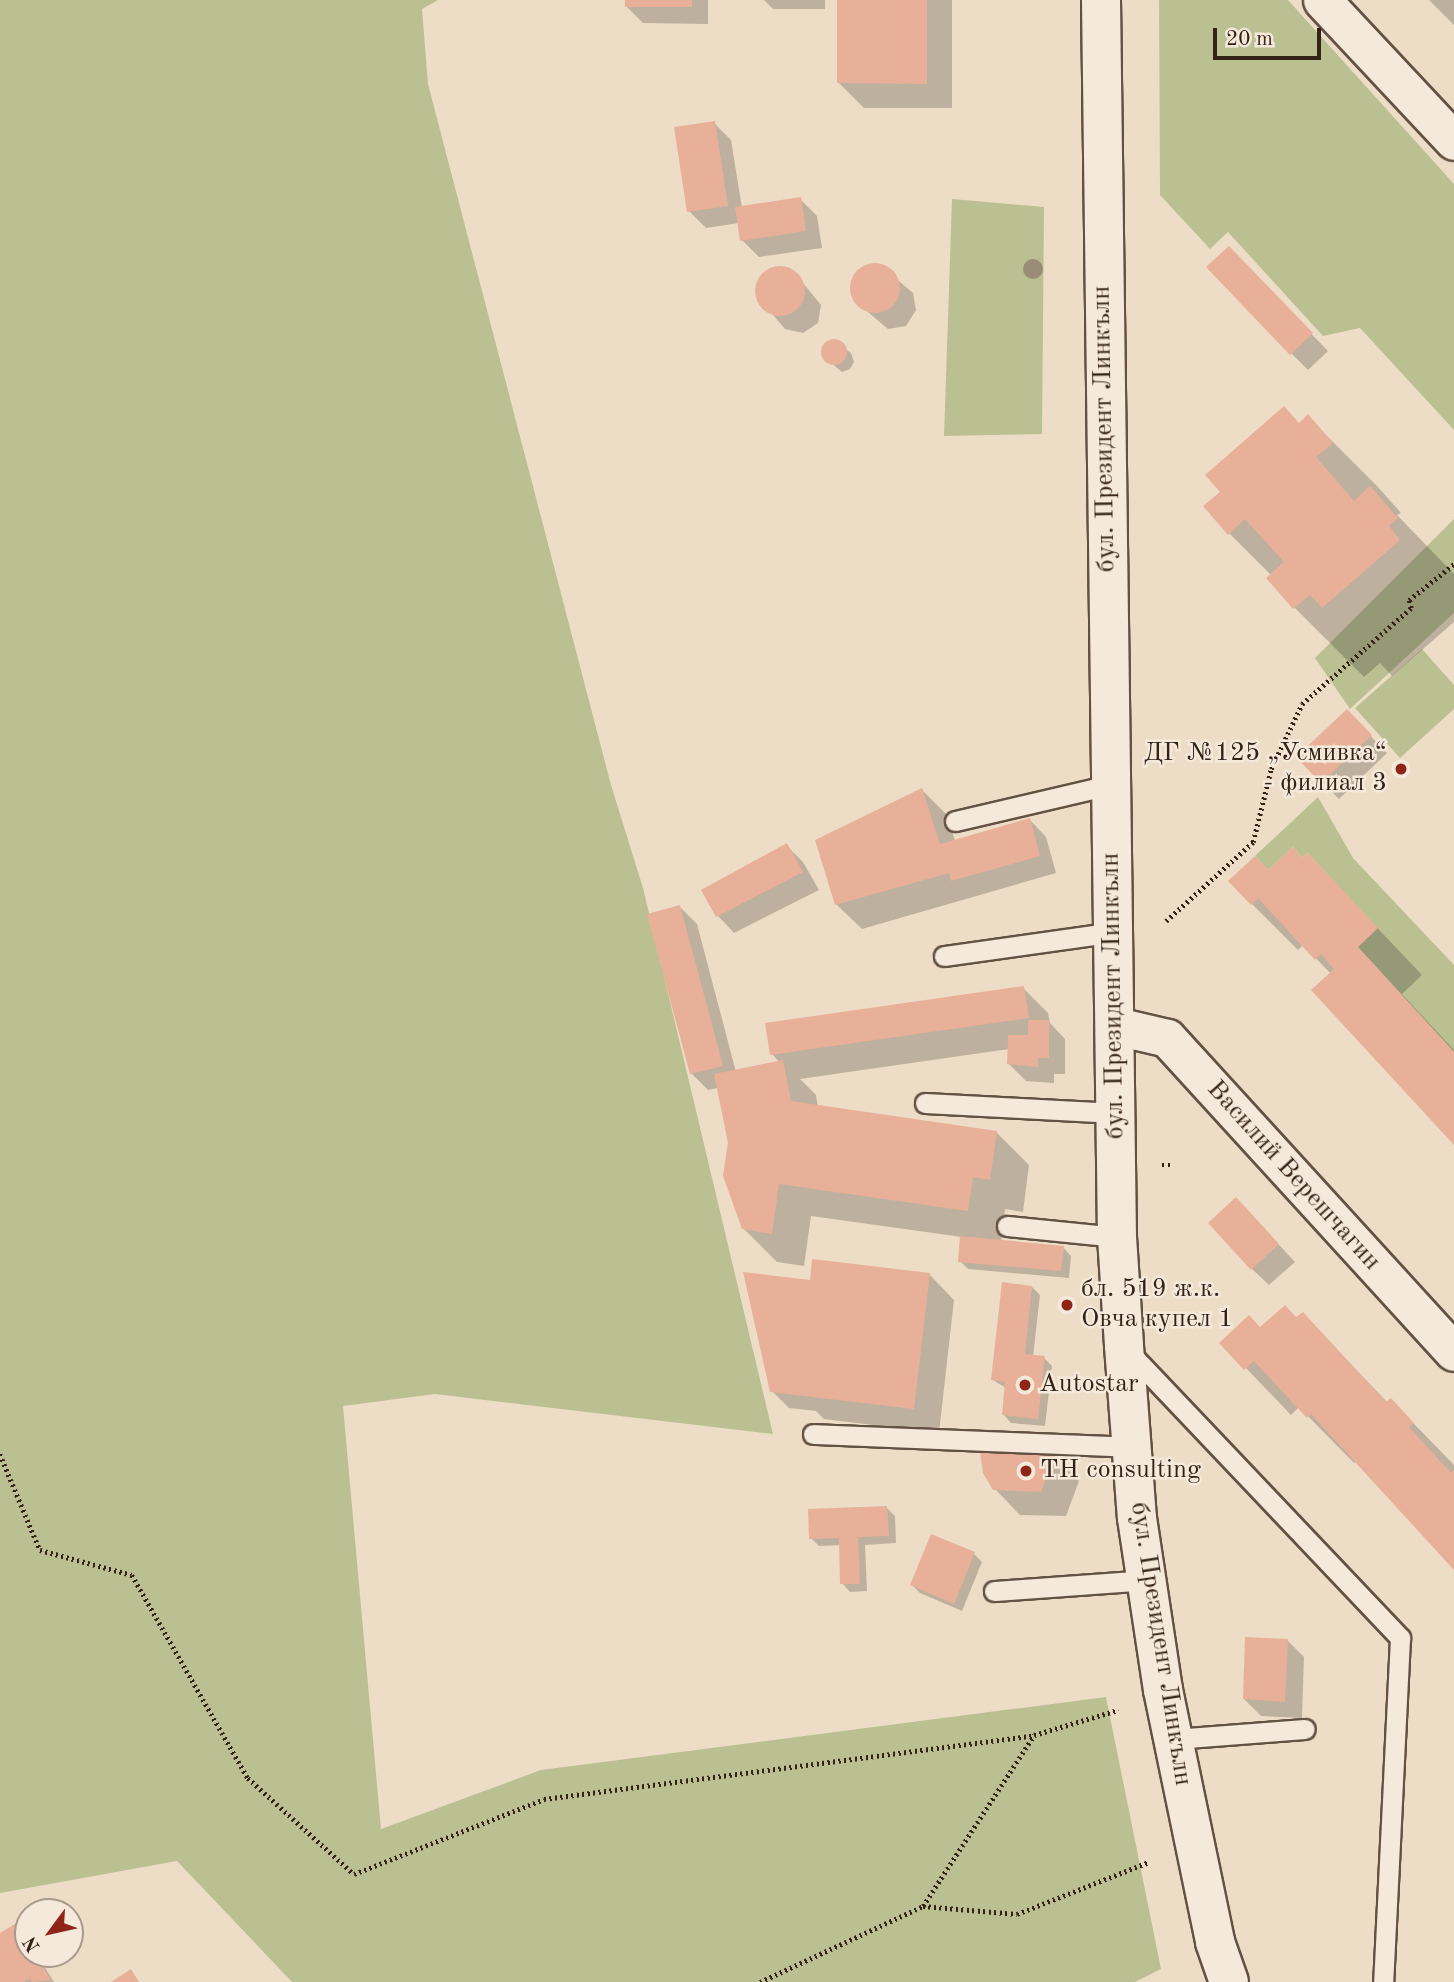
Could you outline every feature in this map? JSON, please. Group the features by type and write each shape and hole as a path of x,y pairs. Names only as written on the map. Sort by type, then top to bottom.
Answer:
{"street":[{"name":"бул. Президент Линкълн","path":"1101,0 1117,1237 1124,1346 1137,1518 1146,1580 1174,1740 1215,1942 1229,1982"},
{"path":"1322,0 1454,141"},
{"name":"Василий Верешчагин","path":"1116,1026 1167,1038 1454,1352"}],"lane":[{"path":"955,821 1110,785"},
{"path":"944,956 1114,932"},
{"path":"925,1102 1116,1113"},
{"path":"1007,1226 1117,1237"},
{"path":"1124,1346 1400,1638 1383,1982"},
{"path":"813,1434 1132,1447"},
{"path":"994,1591 1146,1580"},
{"path":"1174,1740 1305,1729"}],"path":[{"path":"1166,922 1253,842 1271,769 1301,704 1411,608 1409,600 1454,564"},
{"path":"1162,1165 1170,1165"},
{"path":"0,1454 40,1550 132,1575 248,1778 354,1874 544,1799 1034,1735 1118,1710"},
{"path":"923,1906 1034,1735"},
{"path":"760,1982 923,1906 1017,1914 1149,1861"}],"green space":[{"path":"0,0 438,0 422,9 428,84 611,785 643,888 773,1434 435,1394 343,1406 381,1829 541,1770 1106,1697 1161,1969 1135,1982 292,1982 177,1861 0,1893"},
{"path":"1159,0 1288,0 1454,184 1454,430 1360,328 1323,336 1228,232 1210,249 1160,195"},
{"path":"952,199 1044,207 1042,434 944,436"},
{"path":"1454,519 1454,613 1350,709 1315,658"},
{"path":"1422,649 1454,685 1454,709 1400,758 1355,708"},
{"path":"1318,797 1353,858 1454,965 1454,1052 1358,947 1377,928 1308,853 1302,857 1293,847 1268,870 1255,856"}],"building":[{"path":"625,0 692,0 692,7 625,7"},
{"path":"837,0 927,0 927,84 837,83"},
{"path":"715,121 728,206 687,212 674,127"},
{"path":"801,197 806,231 740,241 735,207"},
{"path":"1229,246 1313,333 1290,355 1206,267"},
{"path":"875,263 893,270 900,288 893,306 875,313 857,306 850,288 857,270"},
{"path":"780,266 798,273 805,291 798,309 780,316 762,309 755,291 762,273"},
{"path":"834,339 843,343 847,352 843,361 834,365 825,361 821,352 825,343"},
{"path":"1284,406 1299,423 1308,414 1333,443 1316,457 1354,501 1370,486 1398,518 1389,526 1400,540 1322,608 1310,595 1293,609 1266,578 1284,562 1245,519 1228,535 1203,506 1220,492 1205,475"},
{"path":"1347,709 1372,735 1321,783 1296,757"},
{"path":"922,788 940,844 1030,818 1040,856 951,881 949,873 835,905 815,840"},
{"path":"787,843 803,872 716,917 701,890"},
{"path":"1293,847 1302,857 1308,853 1378,928 1358,947 1454,1052 1454,1145 1311,990 1334,969 1321,954 1315,960 1258,898 1251,905 1228,881 1255,856 1268,870"},
{"path":"680,905 723,1066 690,1074 647,914"},
{"path":"1024,986 1029,1018 770,1055 765,1023"},
{"path":"1028,1020 1049,1020 1049,1058 1038,1058 1038,1067 1007,1064 1008,1035 1028,1035"},
{"path":"783,1060 791,1101 997,1131 990,1180 973,1177 968,1211 779,1184 772,1234 742,1229 723,1176 728,1142 714,1074"},
{"path":"1236,1197 1279,1244 1251,1270 1208,1223"},
{"path":"960,1236 1064,1246 1061,1271 958,1262"},
{"path":"812,1259 930,1273 914,1409 770,1392 743,1272 810,1280"},
{"path":"1002,1282 1032,1286 1025,1354 1045,1356 1038,1419 1002,1415 1005,1382 991,1380"},
{"path":"1285,1305 1296,1317 1303,1312 1386,1402 1391,1398 1414,1423 1409,1427 1451,1473 1454,1470 1454,1570 1311,1414 1307,1418 1254,1361 1244,1370 1219,1343 1249,1315 1260,1327"},
{"path":"980,1452 1055,1455 1041,1492 993,1490 983,1473"},
{"path":"887,1506 889,1536 858,1537 860,1584 840,1584 839,1538 809,1539 808,1509"},
{"path":"931,1534 975,1552 954,1604 910,1585"},
{"path":"1245,1637 1288,1639 1285,1702 1243,1699"},
{"path":"14,1924 14,1968 44,1968 51,1980 32,1982 30,1978 24,1982 0,1982 0,1933"},
{"path":"131,1969 139,1982 111,1982"}],"place":[{"name":"ДГ №125 „Усмивка“ - филиал 3","path":"1401,769"},
{"name":"бл. 519 ж.к. Овча купел 1","path":"1067,1305"},
{"name":"Autostar","path":"1025,1385"},
{"name":"TH consulting","path":"1026,1471"}]}
